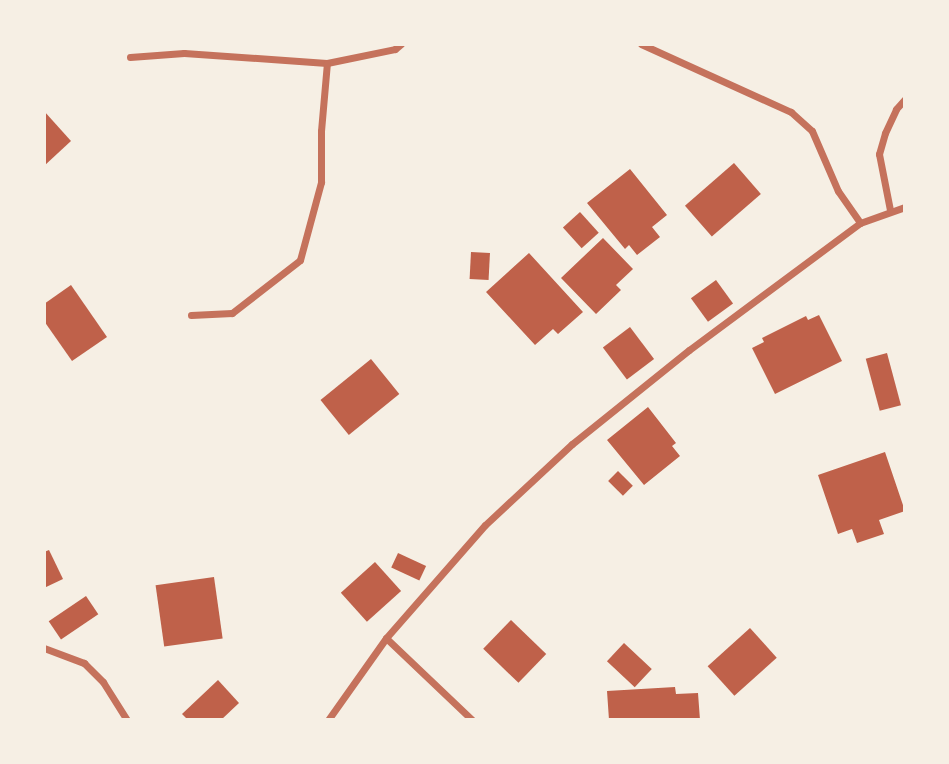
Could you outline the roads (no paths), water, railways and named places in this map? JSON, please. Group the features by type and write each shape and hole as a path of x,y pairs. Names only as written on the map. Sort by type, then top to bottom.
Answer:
{"street":[{"path":"130,57 184,53 327,62 395,49 401,44"},
{"path":"641,44 791,112 812,131 838,191 860,223"},
{"path":"191,315 232,313 300,260 321,183 321,131 327,62"},
{"path":"890,210 879,154 884,133 896,109 905,99"},
{"path":"328,720 386,638 485,525 572,444 689,351 860,223 890,210 905,207"},
{"path":"386,638 472,720"},
{"path":"44,648 84,663 103,682 127,720"}]}
